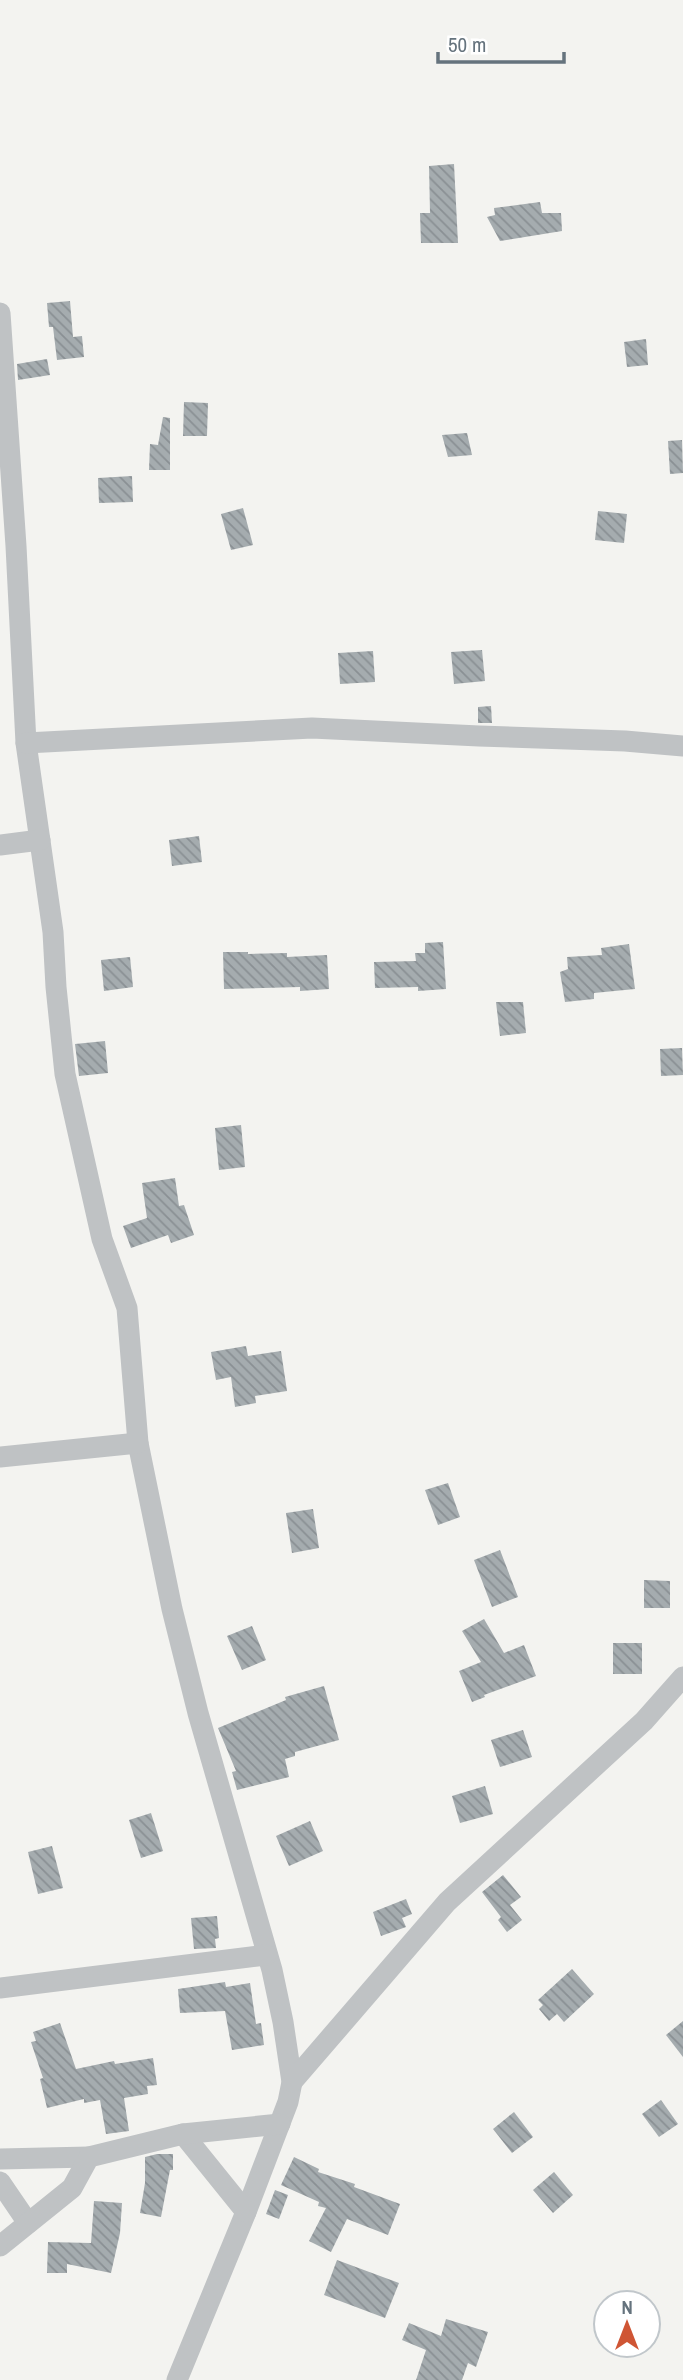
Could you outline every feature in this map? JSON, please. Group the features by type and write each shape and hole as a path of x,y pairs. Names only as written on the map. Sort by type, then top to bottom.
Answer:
{"street":[{"path":"0,313 26,743 52,932 65,1074 102,1239 127,1308 138,1443 172,1609 195,1700 272,1970 292,2082 280,2124 177,2380"},
{"path":"26,743 312,728 625,741 683,746"},
{"path":"0,845 40,840"},
{"path":"0,1457 138,1443"},
{"path":"292,2082 447,1902 644,1721 683,1676"},
{"path":"0,1988 266,1955"},
{"path":"0,2159 89,2157 183,2134 280,2124"},
{"path":"183,2134 246,2212"},
{"path":"0,2246 72,2188 89,2157"},
{"path":"0,2182 28,2222"}],"building":[{"path":"454,164 458,243 421,243 420,213 430,213 429,166"},
{"path":"540,202 542,213 561,213 562,231 500,241 487,217 495,215 494,208"},
{"path":"70,301 73,337 82,336 84,357 57,360 53,327 49,327 47,303"},
{"path":"646,339 648,365 627,367 624,342"},
{"path":"47,359 50,375 18,380 17,364"},
{"path":"184,402 208,403 207,436 183,436"},
{"path":"163,417 170,418 170,470 149,470 150,444 158,445"},
{"path":"467,433 472,455 448,457 442,435"},
{"path":"682,440 683,473 670,474 668,441"},
{"path":"132,476 133,502 99,503 98,478"},
{"path":"243,508 253,545 231,550 221,514"},
{"path":"598,511 627,514 624,543 595,540"},
{"path":"482,650 485,681 454,684 451,652"},
{"path":"373,651 375,682 340,684 338,653"},
{"path":"491,706 492,723 478,723 478,707"},
{"path":"199,836 202,862 172,866 169,840"},
{"path":"443,942 446,989 418,991 418,987 375,988 374,962 416,961 415,953 425,953 425,943"},
{"path":"629,944 635,989 594,993 594,999 565,1002 560,972 568,969 567,957 602,955 601,948"},
{"path":"223,952 287,953 287,957 327,955 329,989 224,989"},
{"path":"130,957 133,987 104,991 101,960"},
{"path":"496,1002 523,1002 526,1033 500,1036"},
{"path":"105,1041 108,1073 79,1076 75,1044"},
{"path":"682,1048 683,1075 661,1076 660,1049"},
{"path":"241,1125 245,1167 219,1170 215,1128"},
{"path":"175,1178 179,1206 184,1205 194,1235 171,1243 168,1235 131,1248 123,1226 147,1218 142,1183"},
{"path":"246,1346 248,1356 281,1351 287,1391 255,1396 256,1403 235,1407 231,1377 216,1380 211,1352"},
{"path":"448,1483 460,1517 438,1525 425,1490"},
{"path":"313,1509 319,1548 292,1553 286,1513"},
{"path":"500,1550 518,1597 492,1607 474,1560"},
{"path":"644,1580 670,1581 670,1608 644,1608"},
{"path":"484,1619 504,1653 524,1645 536,1676 472,1702 459,1671 481,1662 462,1631"},
{"path":"252,1626 266,1660 242,1670 227,1636"},
{"path":"613,1643 642,1643 642,1674 613,1674"},
{"path":"324,1686 339,1740 295,1752 295,1756 285,1759 289,1777 237,1790 232,1772 236,1771 218,1728 286,1700 285,1697"},
{"path":"523,1730 532,1757 500,1767 491,1740"},
{"path":"485,1786 493,1814 460,1823 452,1796"},
{"path":"151,1813 163,1851 141,1858 129,1820"},
{"path":"310,1821 323,1851 289,1866 276,1836"},
{"path":"52,1846 63,1888 38,1894 28,1852"},
{"path":"503,1875 521,1897 510,1905 522,1920 507,1932 498,1920 501,1917 482,1892"},
{"path":"406,1899 412,1914 402,1918 406,1927 381,1936 373,1912"},
{"path":"217,1916 219,1938 215,1939 216,1948 194,1949 191,1918"},
{"path":"572,1969 594,1994 564,2022 557,2014 549,2021 539,2009 543,2005 538,2000"},
{"path":"225,1982 226,1987 250,1983 256,2024 261,2023 264,2045 232,2050 225,2011 180,2013 178,1989"},
{"path":"683,2021 683,2057 666,2035"},
{"path":"60,2023 76,2069 114,2061 115,2064 153,2058 157,2085 147,2086 148,2094 124,2098 129,2131 106,2134 100,2100 84,2103 84,2099 47,2108 40,2079 43,2078 31,2042 36,2041 33,2032"},
{"path":"661,2100 678,2124 659,2137 642,2114"},
{"path":"514,2112 533,2137 512,2153 493,2129"},
{"path":"173,2154 173,2170 170,2170 161,2217 140,2213 145,2183 145,2157"},
{"path":"294,2157 319,2169 318,2172 355,2184 354,2187 400,2204 388,2235 347,2219 331,2252 309,2241 326,2208 318,2206 319,2202 281,2185"},
{"path":"554,2172 573,2195 553,2213 533,2190"},
{"path":"275,2190 288,2195 279,2219 266,2214"},
{"path":"94,2201 122,2203 120,2233 111,2273 67,2264 67,2273 47,2273 48,2242 91,2243"},
{"path":"337,2260 399,2283 385,2318 324,2295"},
{"path":"446,2319 488,2332 476,2367 468,2363 462,2380 416,2380 426,2350 402,2340 409,2323 441,2336"}]}
